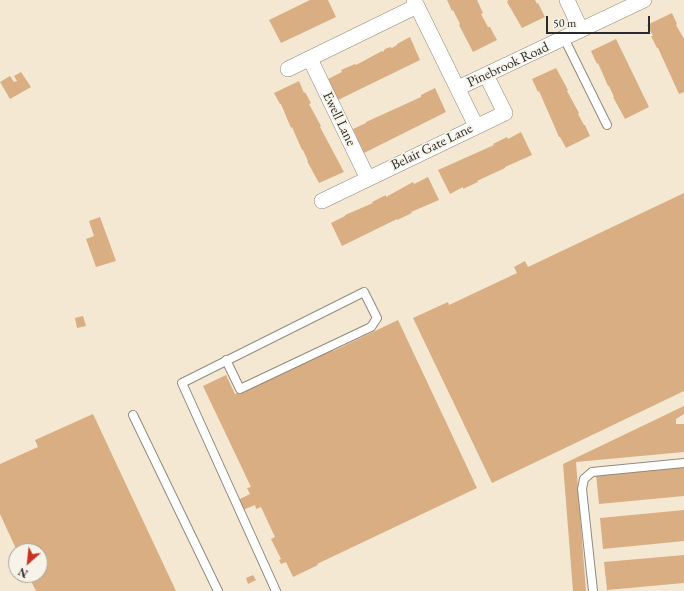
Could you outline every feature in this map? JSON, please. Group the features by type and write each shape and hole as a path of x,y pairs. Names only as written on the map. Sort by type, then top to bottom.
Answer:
{"street":[{"path":"567,0 581,30"},
{"name":"Pinebrook Road","path":"458,88 644,0"},
{"path":"288,69 416,3 476,126"},
{"name":"Ewell Lane","path":"310,59 368,179"},
{"name":"Belair Gate Lane","path":"322,201 505,113 486,75"}],"lane":[{"path":"564,38 607,125"},
{"path":"226,360 240,389 371,327 377,318 364,292 226,360 182,383 276,591"},
{"path":"134,415 218,591"},
{"path":"593,591 582,489 584,479 592,472 684,463"}],"building":[{"path":"310,0 328,0 336,17 281,43 269,20"},
{"path":"447,0 477,0 483,13 481,14 497,40 473,52"},
{"path":"508,0 535,0 545,17 522,28 507,2"},
{"path":"672,13 677,24 676,25 684,39 684,92 679,94 647,25"},
{"path":"410,37 420,60 338,100 328,79 342,72 341,70 355,64 356,65 382,51 383,52 385,49 390,47 392,48"},
{"path":"616,39 649,107 625,119 591,51"},
{"path":"556,68 590,136 566,148 559,137 539,91 538,92 532,79"},
{"path":"21,72 31,87 10,99 0,82 10,76 14,82 17,81 14,76"},
{"path":"299,81 304,93 305,92 311,103 309,104 321,126 320,127 344,172 319,183 307,161 292,127 291,128 281,104 274,93"},
{"path":"435,88 446,112 364,153 353,129 421,97 421,95"},
{"path":"521,132 532,155 450,194 438,170 494,145 493,144 507,137 508,139"},
{"path":"428,177 439,200 342,246 331,223 345,215 373,203 372,202 386,195 386,197 413,182 414,184"},
{"path":"684,193 684,391 492,483 413,318 448,302 449,305 517,273 514,267 525,261 528,267"},
{"path":"100,217 116,261 96,267 86,239 94,236 89,221"},
{"path":"83,316 86,326 77,328 75,318"},
{"path":"398,320 477,488 317,564 318,565 293,577 286,562 281,564 279,560 281,559 271,539 275,537 261,507 256,509 255,505 243,510 238,500 250,494 247,488 251,487 203,386 226,375 235,394 332,348 333,351"},
{"path":"684,406 684,414 676,419 676,424 684,424 684,452 576,462 586,591 573,591 563,464"},
{"path":"93,414 176,591 36,591 32,583 48,583 48,543 13,543 0,514 0,464 38,447 35,440"},
{"path":"684,465 684,496 599,504 596,474"},
{"path":"684,510 684,541 603,549 600,518"},
{"path":"684,555 684,583 607,590 604,562"},
{"path":"253,575 256,580 248,584 246,578"}]}
